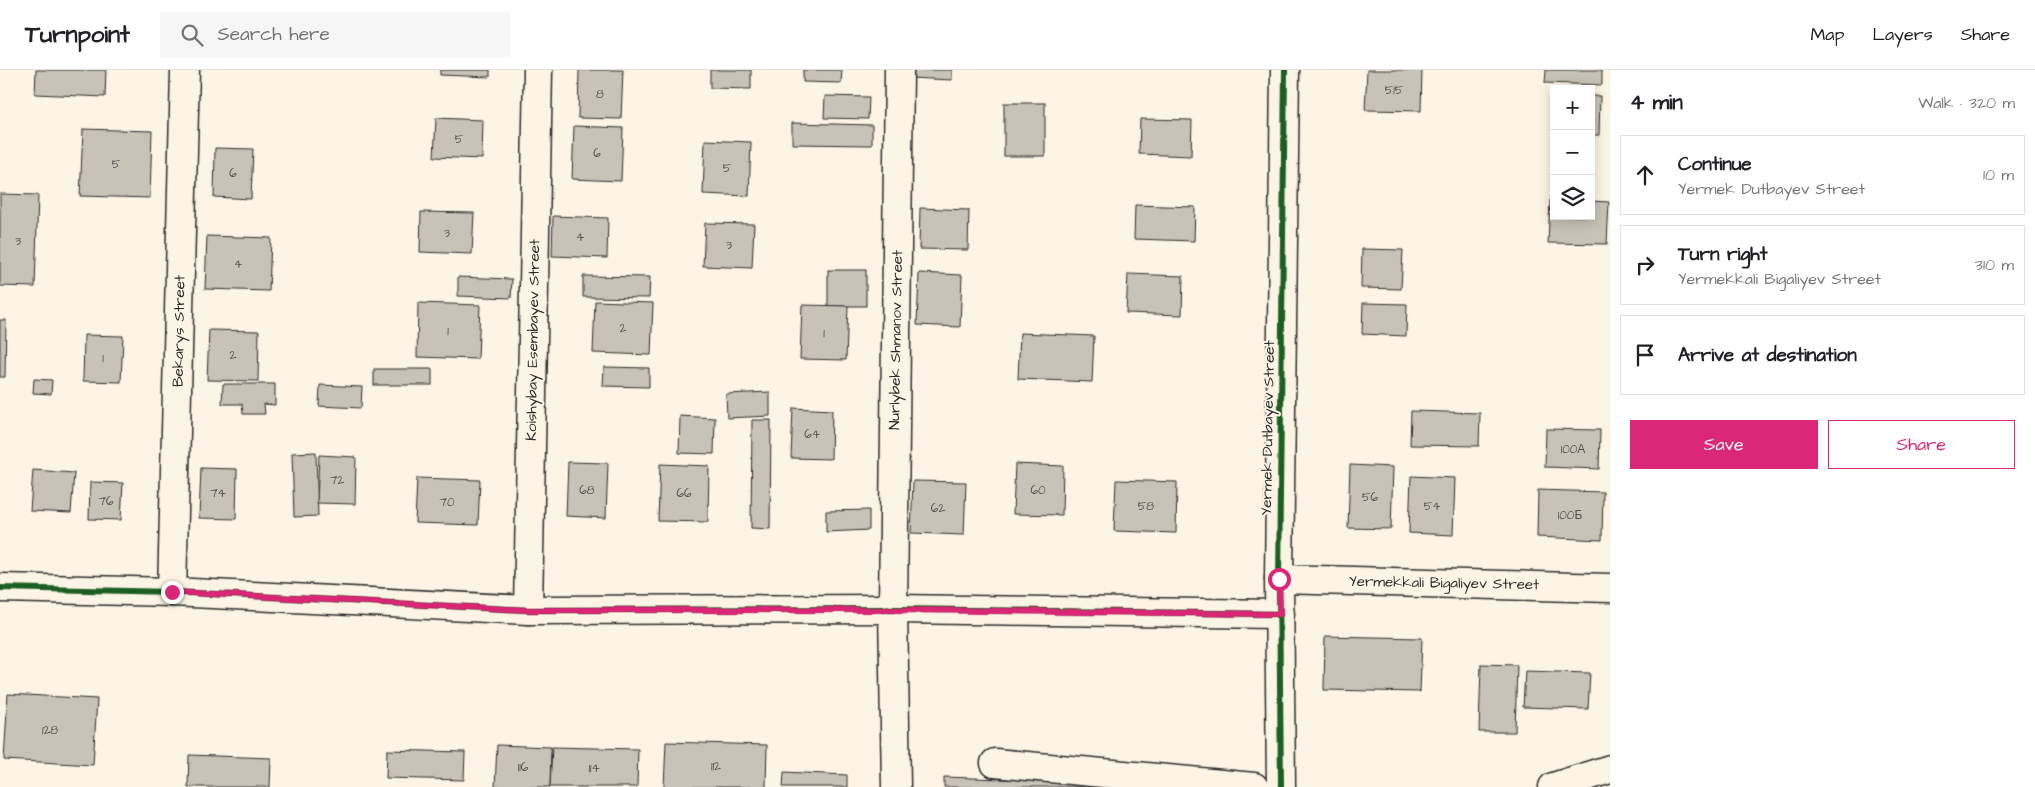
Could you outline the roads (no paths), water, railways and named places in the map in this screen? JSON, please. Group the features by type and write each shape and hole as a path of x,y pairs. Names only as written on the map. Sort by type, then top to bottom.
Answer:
{"street":[{"name":"Bekarys Street","path":"172,592 186,70"},
{"name":"Koishybay Esembayev Street","path":"528,610 538,70"},
{"name":"Nurlybek Shmanov Street","path":"896,787 892,610 899,70"},
{"name":"Yermek Dutbayev Street","path":"1281,787 1279,579 1285,70"},
{"name":"Yermekkali Bigaliyev Street","path":"1279,579 1610,588"},
{"path":"0,588 172,592 528,610 892,610 1280,614"},
{"path":"995,763 1254,787"},
{"path":"1553,787 1610,769"}]}
